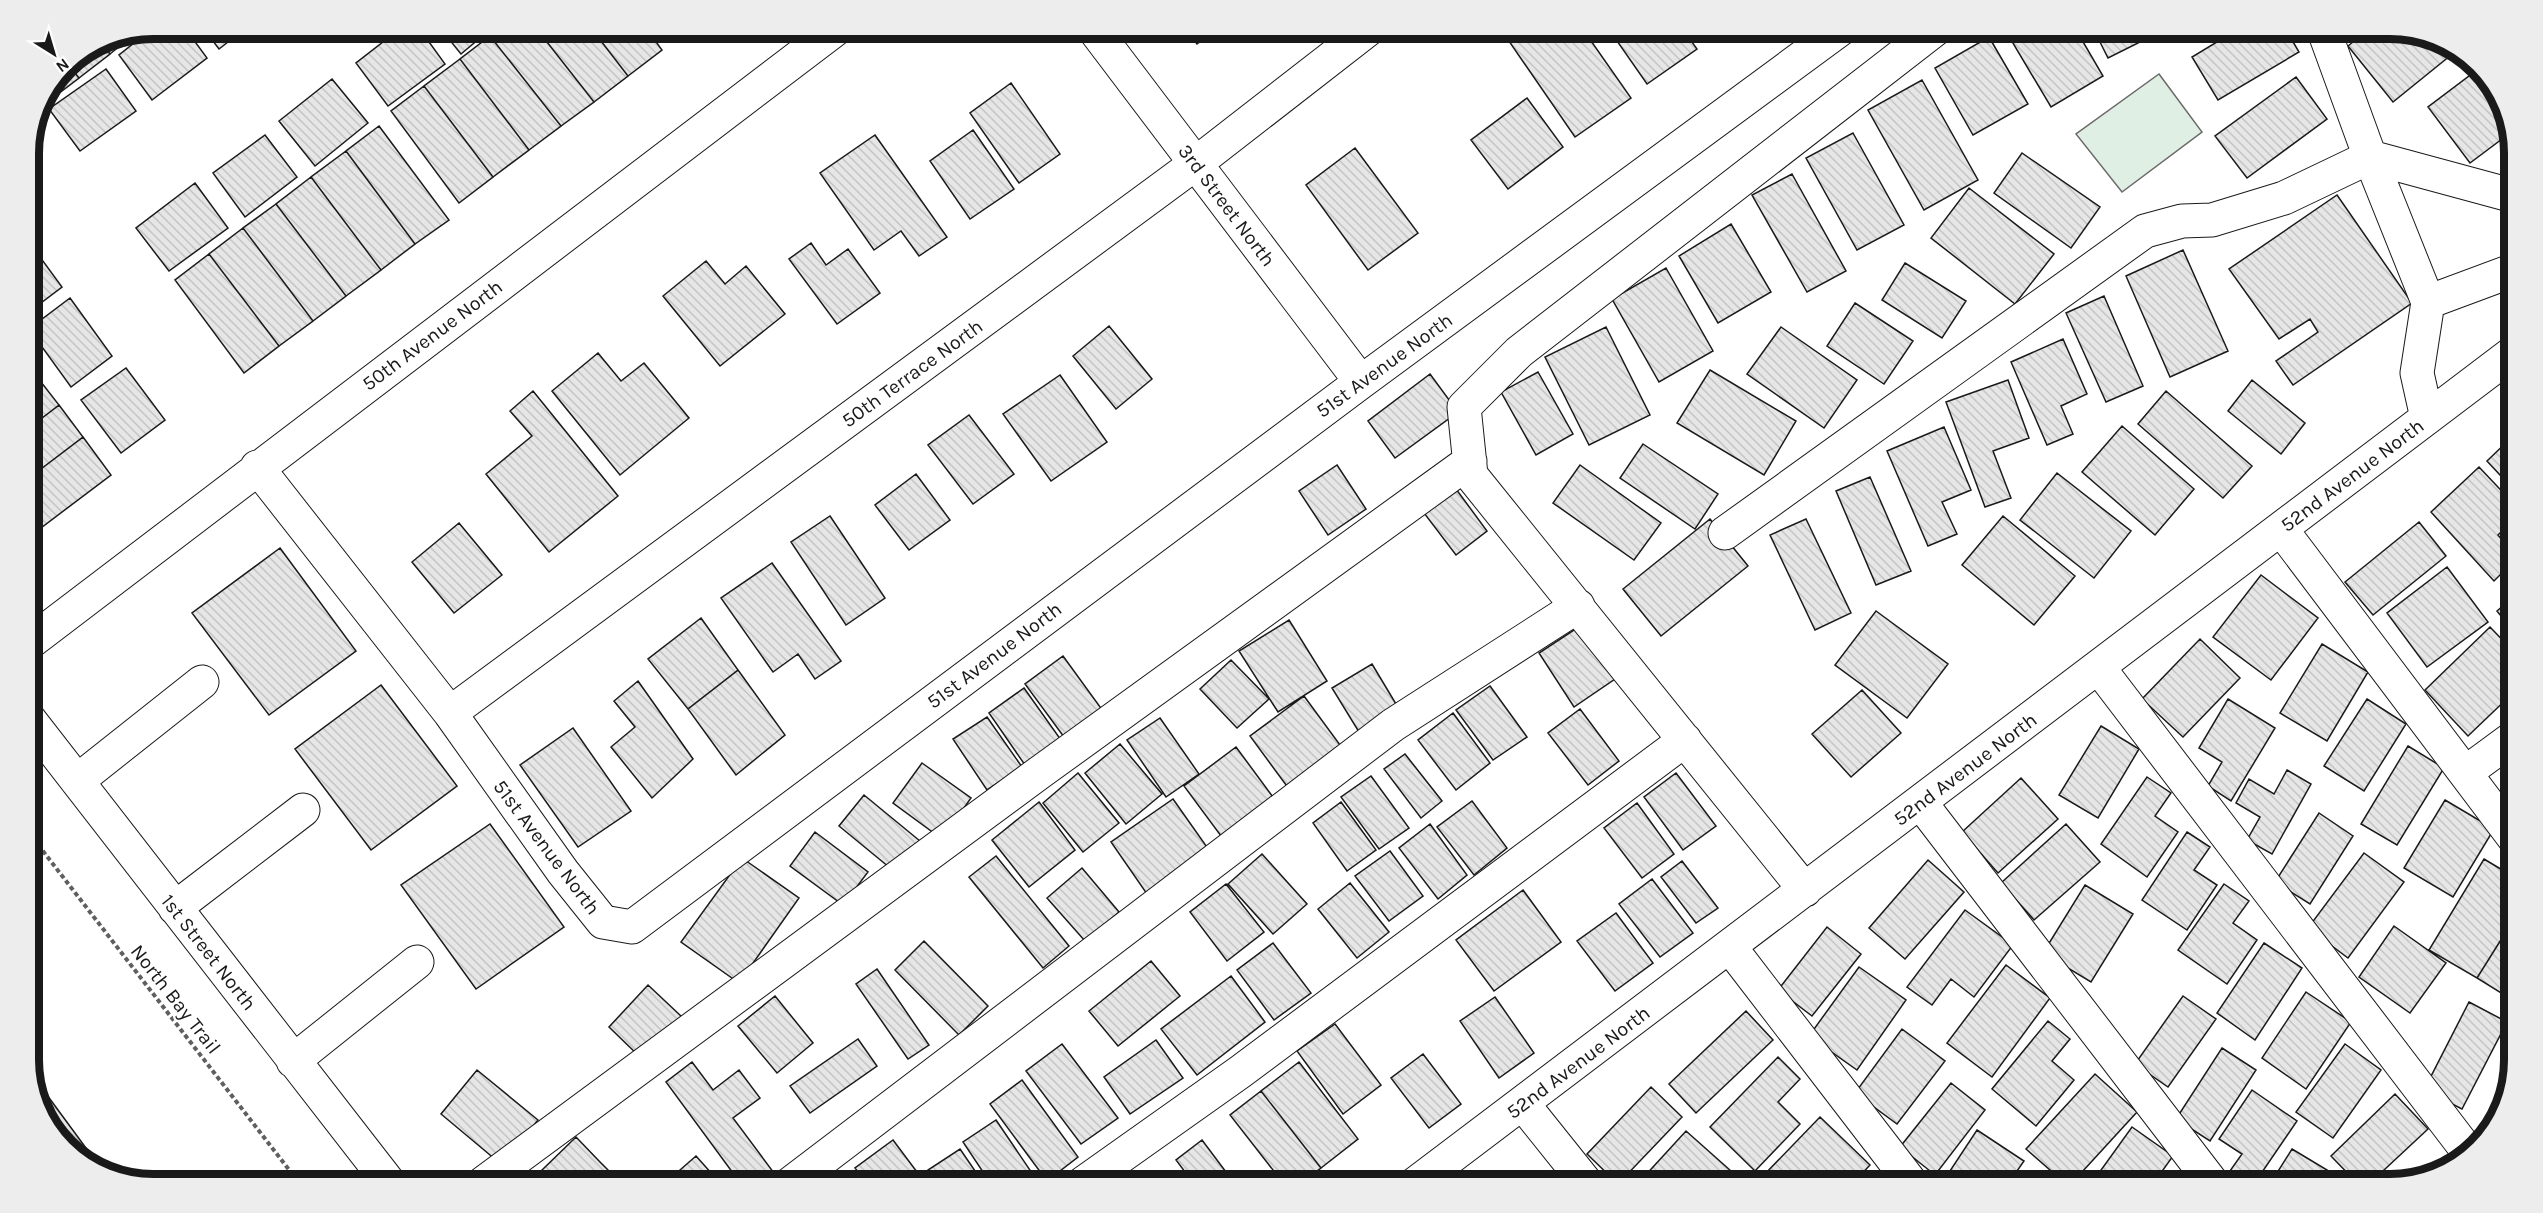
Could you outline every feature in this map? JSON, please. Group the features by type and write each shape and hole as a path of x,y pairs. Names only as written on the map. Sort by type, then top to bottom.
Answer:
{"street":[{"name":"50th Avenue North","path":"39,635 257,467 822,39"},
{"name":"3rd Street North","path":"1101,39 1361,382"},
{"name":"50th Terrace North","path":"450,713 1195,164 1357,39"},
{"name":"51st Avenue North","path":"257,467 450,713 563,872 603,922 632,927 1361,382 1827,39"},
{"path":"1805,890 1471,475 1464,407 1520,352 1923,39"},
{"path":"2327,39 2370,157 2428,302 2417,373 2427,418"},
{"path":"1725,533 2145,231 2182,220 2211,220 2284,198 2370,157 2504,193"},
{"path":"2428,302 2504,274"},
{"name":"52nd Avenue North","path":"1430,1174 2504,360"},
{"path":"497,1174 1039,773 1470,461"},
{"path":"2282,529 2504,825"},
{"path":"804,1174 1393,725 1578,606"},
{"path":"2099,668 2464,1147"},
{"path":"77,781 202,682"},
{"name":"1st Street North","path":"39,732 381,1174"},
{"path":"1097,1174 1240,1072 1685,740"},
{"path":"2465,773 2504,744"},
{"path":"1920,802 2204,1174"},
{"path":"175,908 303,810"},
{"path":"1730,947 1904,1174"},
{"path":"293,1061 417,962"},
{"path":"1523,1104 1578,1174"}],"path":[{"name":"North Bay Trail","path":"39,846 292,1174"}],"green space":[{"path":"2159,74 2202,132 2122,192 2076,134"}],"building":[{"path":"193,39 207,58 152,100 119,55 138,40"},
{"path":"211,39 232,39 219,49"},
{"path":"387,39 427,39 445,64 388,106 356,63"},
{"path":"449,39 479,39 461,54"},
{"path":"486,39 492,39 561,126 529,150 460,59"},
{"path":"492,39 545,39 594,102 561,126"},
{"path":"545,39 599,39 628,76 594,102"},
{"path":"599,39 654,39 662,50 628,76"},
{"path":"1193,39 1204,39 1197,44"},
{"path":"1508,39 1590,39 1631,98 1575,137"},
{"path":"1616,39 1690,39 1697,49 1647,84"},
{"path":"1986,39 1990,39 2028,104 1973,135 1935,68"},
{"path":"2011,39 2081,39 2103,76 2051,107"},
{"path":"2098,39 2146,39 2108,58"},
{"path":"2222,39 2291,39 2299,52 2218,100 2192,57"},
{"path":"2357,39 2398,39 2427,45 2450,56 2393,102 2348,46"},
{"path":"124,43 110,54 106,49"},
{"path":"106,49 110,54 84,74 84,62 89,58"},
{"path":"460,59 529,150 493,177 424,86"},
{"path":"106,69 136,111 80,151 49,109"},
{"path":"2472,74 2485,89 2492,102 2503,138 2470,163 2428,107"},
{"path":"2296,77 2327,119 2247,178 2215,136"},
{"path":"332,79 368,123 315,166 279,121"},
{"path":"1922,80 1978,180 1924,210 1868,110"},
{"path":"1011,83 1060,154 1019,183 970,113"},
{"path":"61,84 71,84 54,97"},
{"path":"424,86 493,177 459,203 391,111"},
{"path":"1527,98 1563,147 1508,189 1471,140"},
{"path":"379,126 449,220 415,244 346,151"},
{"path":"973,130 1014,189 970,219 930,161"},
{"path":"1853,133 1904,225 1857,250 1806,158"},
{"path":"265,135 297,177 245,217 213,173"},
{"path":"875,135 947,237 919,256 901,231 874,250 820,173"},
{"path":"1355,148 1418,233 1368,270 1306,185"},
{"path":"346,151 415,244 381,270 311,177"},
{"path":"2022,153 2100,207 2071,248 1994,193"},
{"path":"1792,174 1846,271 1807,292 1752,195"},
{"path":"311,177 381,270 346,296 276,204"},
{"path":"195,183 228,228 169,271 136,228"},
{"path":"1969,188 2054,254 2015,304 1931,238"},
{"path":"2337,195 2412,303 2293,385 2276,361 2318,332 2310,319 2279,339 2229,269"},
{"path":"276,204 346,296 313,321 243,228"},
{"path":"1731,224 1771,292 1718,323 1679,256"},
{"path":"243,228 313,321 279,346 209,254"},
{"path":"811,243 826,265 848,249 880,293 837,324 789,259"},
{"path":"2183,250 2228,351 2170,377 2126,276"},
{"path":"209,254 279,346 244,373 175,280"},
{"path":"39,256 62,287 39,304"},
{"path":"706,261 725,284 746,266 785,314 720,366 663,296"},
{"path":"1905,263 1966,301 1942,338 1882,300"},
{"path":"1666,268 1713,351 1659,382 1612,299"},
{"path":"2104,296 2143,386 2106,402 2066,313"},
{"path":"70,298 112,356 71,387 39,343 39,321"},
{"path":"1855,303 1913,341 1884,384 1827,346"},
{"path":"1109,326 1152,379 1116,409 1073,356"},
{"path":"1606,327 1650,415 1589,445 1545,357"},
{"path":"1781,327 1857,380 1824,428 1747,374"},
{"path":"2063,339 2087,394 2061,406 2073,434 2047,445 2011,362"},
{"path":"598,353 621,381 644,363 689,418 620,475 552,391"},
{"path":"126,368 165,420 121,453 81,400"},
{"path":"1710,370 1796,421 1764,475 1677,423"},
{"path":"1538,372 1573,434 1536,455 1501,392"},
{"path":"1430,374 1458,412 1395,458 1368,421"},
{"path":"1060,375 1107,442 1051,481 1003,414"},
{"path":"39,379 59,405 39,420"},
{"path":"2008,380 2029,438 1993,451 2011,498 1985,507 1946,402"},
{"path":"2252,380 2305,423 2281,454 2228,411"},
{"path":"533,391 618,496 549,552 486,474 532,436 510,411"},
{"path":"2166,391 2252,466 2223,498 2138,424"},
{"path":"59,405 83,437 39,470 39,420"},
{"path":"969,415 1014,474 973,504 928,445"},
{"path":"2122,426 2194,489 2155,535 2082,472"},
{"path":"1944,427 1971,490 1942,502 1957,534 1928,546 1887,451"},
{"path":"83,437 111,475 39,529 39,470"},
{"path":"1643,444 1718,494 1695,529 1620,478"},
{"path":"2504,445 2504,479 2487,461"},
{"path":"1337,465 1366,509 1328,535 1299,491"},
{"path":"1580,465 1661,523 1634,560 1553,503"},
{"path":"2479,467 2504,493 2504,529 2498,535 2504,542 2504,571 2494,581 2431,512"},
{"path":"2057,473 2131,531 2094,578 2020,520"},
{"path":"916,474 950,520 909,550 875,505"},
{"path":"1870,477 1911,571 1876,585 1836,491"},
{"path":"1456,489 1487,531 1456,555 1424,513"},
{"path":"830,516 885,598 846,625 791,542"},
{"path":"2003,516 2075,576 2034,625 1962,565"},
{"path":"1710,519 1748,566 1661,636 1623,589"},
{"path":"1806,519 1851,613 1815,630 1770,535"},
{"path":"2419,522 2446,556 2373,615 2345,582"},
{"path":"459,523 502,575 454,613 412,562"},
{"path":"280,548 356,651 269,715 192,613"},
{"path":"772,563 841,661 815,679 798,654 773,672 721,598"},
{"path":"2447,567 2488,622 2427,667 2387,613"},
{"path":"2261,575 2318,618 2271,680 2213,637"},
{"path":"2504,605 2504,620 2497,611"},
{"path":"1876,611 1948,664 1907,718 1835,665"},
{"path":"701,618 738,670 688,709 648,659"},
{"path":"1289,620 1327,681 1278,712 1239,651"},
{"path":"1580,626 1615,679 1574,707 1539,653"},
{"path":"2490,627 2504,642 2504,702 2468,736 2425,690"},
{"path":"2200,639 2240,678 2183,737 2142,699"},
{"path":"2322,644 2368,672 2327,741 2280,713"},
{"path":"1063,656 1103,711 1064,737 1025,684"},
{"path":"1231,660 1269,699 1237,728 1200,689"},
{"path":"1372,664 1399,709 1359,732 1332,688"},
{"path":"738,670 785,735 736,775 688,709"},
{"path":"638,681 693,759 652,798 611,747 635,727 614,701"},
{"path":"381,685 457,786 371,850 295,749"},
{"path":"1490,686 1527,737 1493,760 1456,710"},
{"path":"1024,688 1061,740 1025,765 989,713"},
{"path":"1862,690 1901,733 1851,777 1812,734"},
{"path":"1304,696 1343,749 1289,789 1250,736"},
{"path":"2228,699 2275,728 2231,801 2208,786 2222,762 2199,748"},
{"path":"2367,699 2406,724 2364,791 2324,766"},
{"path":"1580,709 1619,761 1588,785 1548,733"},
{"path":"1453,713 1490,763 1456,790 1418,740"},
{"path":"987,717 1022,767 987,790 953,739"},
{"path":"1160,718 1199,774 1166,797 1127,740"},
{"path":"2101,726 2139,749 2098,818 2059,795"},
{"path":"573,728 631,811 578,847 520,765"},
{"path":"1120,744 1162,794 1126,824 1085,773"},
{"path":"2408,746 2444,768 2397,845 2361,824"},
{"path":"1236,747 1273,797 1221,836 1184,786"},
{"path":"1405,754 1442,801 1421,818 1384,769"},
{"path":"922,763 971,798 942,839 893,803"},
{"path":"2287,770 2311,784 2272,854 2247,840 2260,817 2236,803 2249,779 2274,794"},
{"path":"1078,773 1119,823 1083,852 1043,803"},
{"path":"1676,773 1716,826 1683,850 1644,797"},
{"path":"1371,776 1409,828 1379,849 1341,797"},
{"path":"2147,777 2171,793 2155,816 2178,832 2147,877 2101,844"},
{"path":"2021,778 2058,819 1998,873 1962,832"},
{"path":"864,795 920,841 895,872 839,826"},
{"path":"1173,799 1209,850 1147,894 1111,842"},
{"path":"2445,800 2494,829 2453,897 2404,868"},
{"path":"1472,801 1507,848 1474,875 1437,827"},
{"path":"1039,802 1075,850 1029,887 992,840"},
{"path":"1341,802 1376,850 1347,871 1313,823"},
{"path":"1637,803 1674,854 1642,878 1604,828"},
{"path":"2319,813 2353,836 2310,904 2275,882"},
{"path":"490,824 564,927 476,989 401,885"},
{"path":"1430,824 1467,875 1438,899 1399,848"},
{"path":"2066,824 2100,862 2034,920 2001,883"},
{"path":"815,832 868,872 843,905 790,866"},
{"path":"2187,832 2210,847 2194,870 2217,885 2187,930 2142,900"},
{"path":"1390,851 1423,896 1389,921 1355,876"},
{"path":"2364,853 2404,882 2348,958 2308,928"},
{"path":"1262,854 1307,904 1273,934 1228,884"},
{"path":"996,856 1069,946 1043,968 969,877"},
{"path":"742,858 799,898 739,983 681,942"},
{"path":"2484,859 2504,871 2504,935 2477,978 2429,950"},
{"path":"1928,860 1964,892 1905,959 1869,928"},
{"path":"1682,861 1718,908 1696,923 1661,877"},
{"path":"1082,868 1119,912 1085,941 1047,898"},
{"path":"1652,879 1693,933 1660,957 1619,904"},
{"path":"1350,883 1389,932 1357,958 1318,909"},
{"path":"1226,884 1264,932 1227,961 1190,912"},
{"path":"2224,884 2249,901 2233,923 2257,940 2227,984 2178,950"},
{"path":"2085,885 2133,914 2091,982 2043,953"},
{"path":"1523,890 1561,942 1494,991 1456,940"},
{"path":"1965,910 2013,945 1974,997 1951,979 1932,1005 1907,987"},
{"path":"1616,913 1653,963 1615,991 1577,941"},
{"path":"2394,926 2446,963 2410,1013 2359,977"},
{"path":"1827,927 1861,954 1812,1016 1778,990"},
{"path":"2504,935 2504,995 2477,978"},
{"path":"924,941 988,1006 959,1035 895,970"},
{"path":"1273,943 1311,993 1274,1020 1237,970"},
{"path":"2264,943 2302,968 2255,1040 2217,1013"},
{"path":"1151,961 1180,996 1118,1046 1089,1011"},
{"path":"2006,965 2050,998 1992,1077 1947,1043"},
{"path":"1859,967 1906,1000 1857,1070 1809,1036"},
{"path":"877,969 929,1045 908,1059 856,984"},
{"path":"1231,976 1265,1022 1197,1075 1161,1029"},
{"path":"648,985 682,1017 642,1059 609,1027"},
{"path":"2306,992 2351,1022 2306,1089 2262,1058"},
{"path":"775,996 813,1043 777,1073 738,1026"},
{"path":"2183,996 2216,1019 2168,1087 2135,1064"},
{"path":"1495,997 1534,1053 1499,1078 1460,1021"},
{"path":"2469,1002 2504,1020 2504,1028 2462,1109 2424,1090"},
{"path":"1746,1011 1773,1040 1696,1113 1669,1084"},
{"path":"2048,1021 2070,1039 2052,1061 2074,1080 2036,1126 1992,1089"},
{"path":"1335,1024 1381,1085 1343,1114 1297,1051"},
{"path":"1902,1029 1945,1061 1897,1124 1855,1093"},
{"path":"858,1039 877,1066 810,1113 790,1086"},
{"path":"1156,1040 1183,1078 1130,1114 1104,1077"},
{"path":"1062,1044 1118,1118 1081,1144 1026,1071"},
{"path":"2345,1044 2381,1070 2333,1138 2296,1112"},
{"path":"2222,1048 2256,1070 2210,1141 2176,1119"},
{"path":"1423,1054 1461,1104 1429,1128 1391,1078"},
{"path":"1778,1057 1800,1079 1778,1102 1800,1124 1755,1171 1710,1127"},
{"path":"692,1062 713,1090 739,1070 760,1098 733,1118 774,1173 734,1174 666,1082"},
{"path":"1299,1062 1358,1139 1321,1168 1261,1091"},
{"path":"477,1070 538,1120 502,1165 441,1114"},
{"path":"2095,1074 2137,1112 2080,1174 2055,1174 2026,1149"},
{"path":"1022,1080 1078,1157 1056,1174 1042,1174 990,1104"},
{"path":"1951,1083 1985,1110 1936,1174 1900,1147"},
{"path":"1651,1087 1682,1117 1628,1174 1608,1174 1587,1154"},
{"path":"2252,1090 2297,1121 2261,1174 2228,1174 2242,1154 2219,1139"},
{"path":"1261,1091 1321,1168 1313,1174 1276,1174 1230,1115"},
{"path":"2395,1094 2428,1129 2380,1174 2348,1174 2331,1156"},
{"path":"47,1095 92,1157 78,1146 58,1124 45,1097"},
{"path":"1820,1117 1870,1165 1861,1174 1765,1174"},
{"path":"996,1120 1033,1174 984,1174 963,1142"},
{"path":"2132,1127 2173,1156 2160,1174 2098,1174"},
{"path":"1977,1130 2024,1161 2015,1174 1948,1174"},
{"path":"1686,1131 1731,1171 1728,1174 1647,1174"},
{"path":"576,1137 612,1174 542,1174 540,1172"},
{"path":"893,1140 918,1174 860,1174 855,1168"},
{"path":"1202,1140 1228,1174 1186,1174 1176,1160"},
{"path":"960,1149 977,1174 931,1174 928,1170"},
{"path":"2292,1149 2332,1173 2331,1174 2276,1174"},
{"path":"696,1156 712,1174 675,1174"}]}
